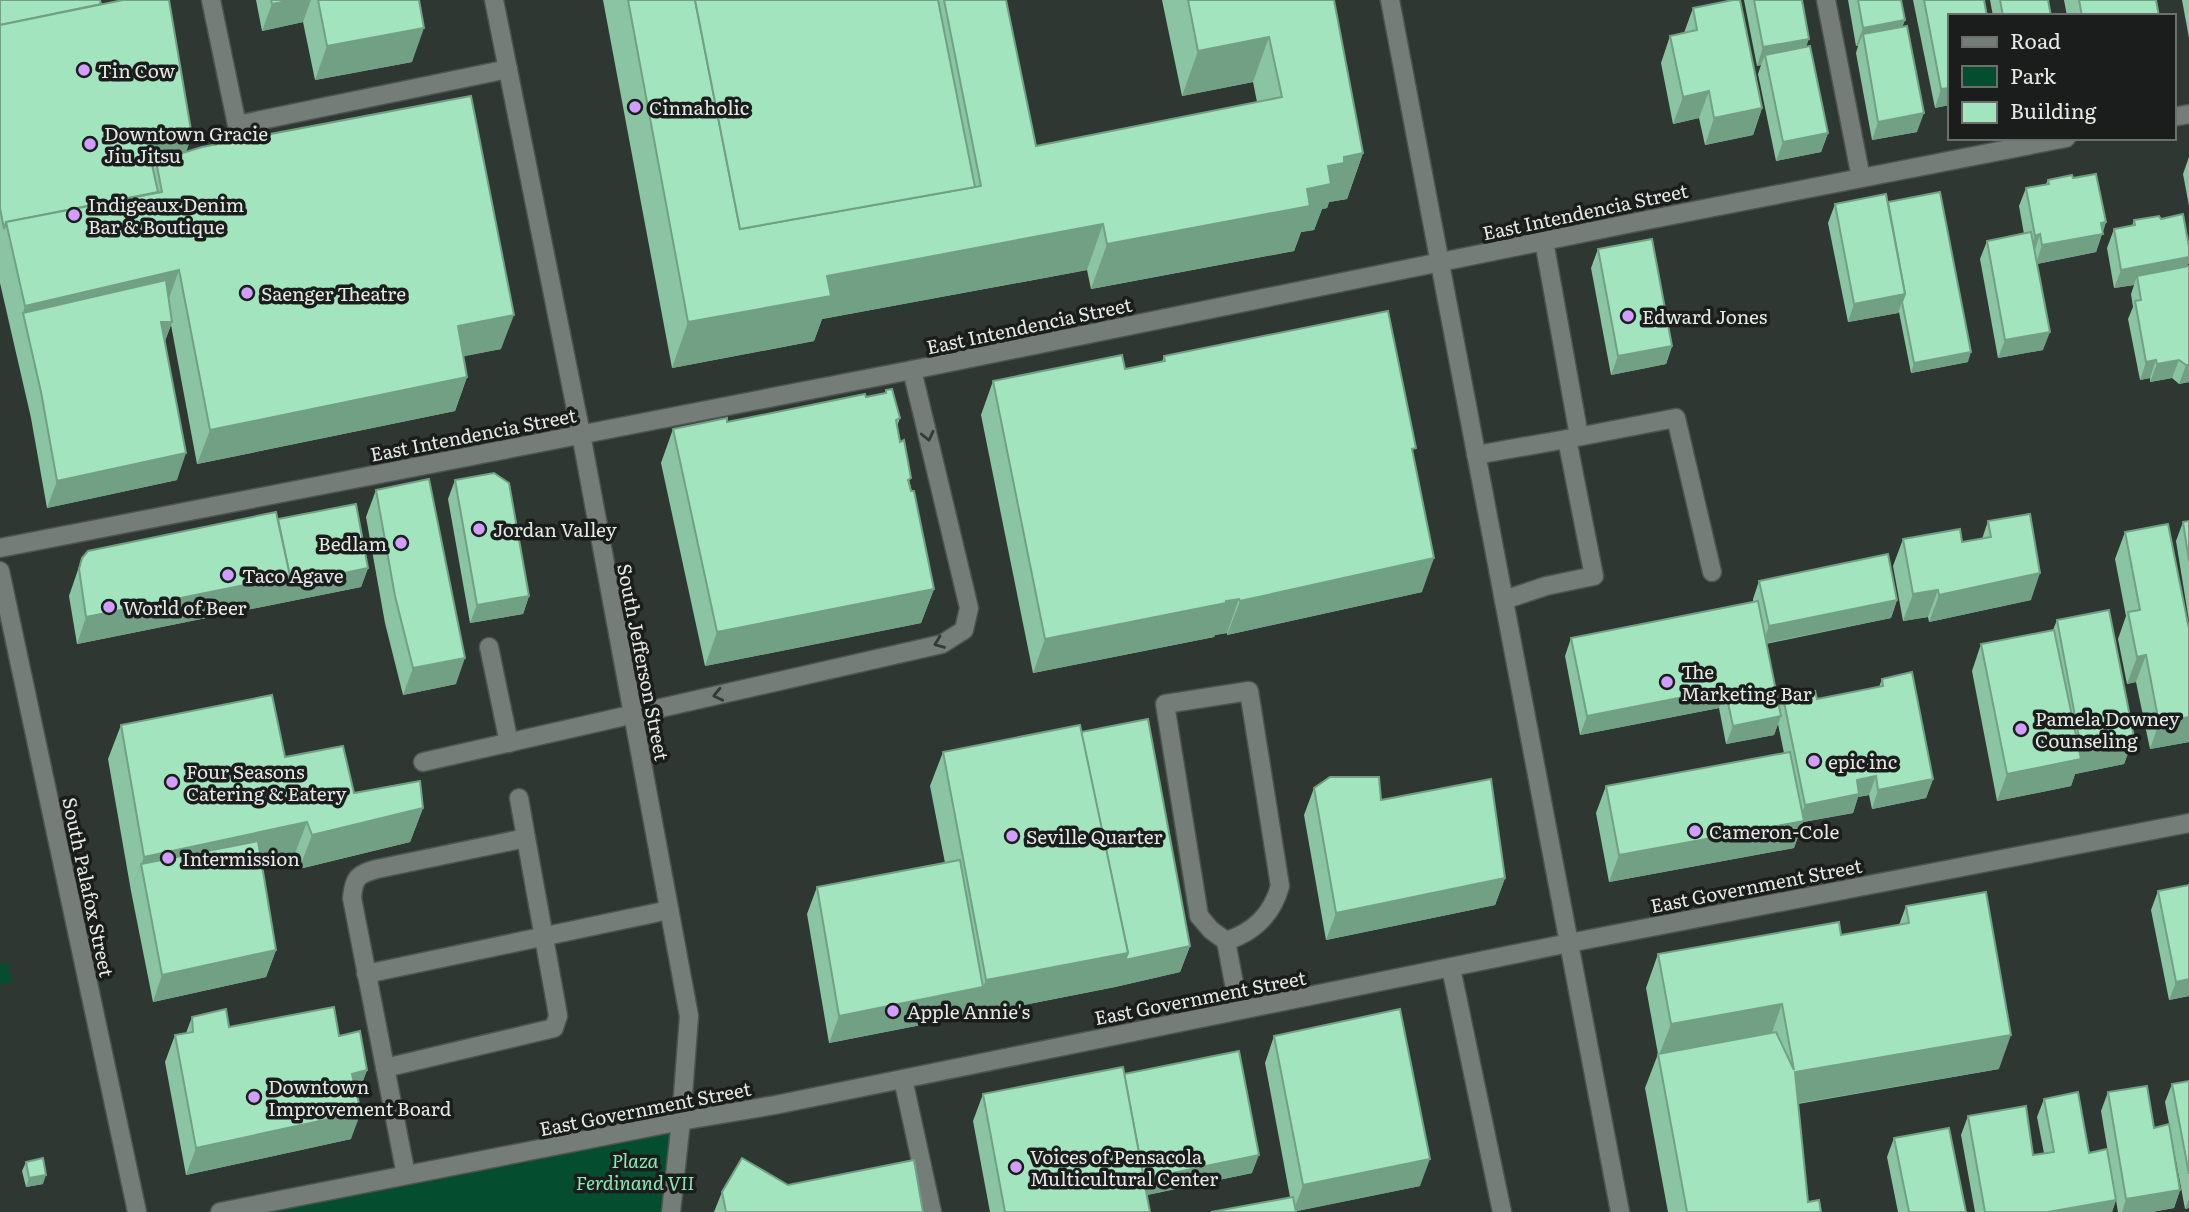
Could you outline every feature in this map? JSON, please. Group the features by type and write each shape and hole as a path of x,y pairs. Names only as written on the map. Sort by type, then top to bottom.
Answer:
{"street":[{"path":"211,0 237,125 508,69"},
{"name":"South Jefferson Street","path":"494,0 581,435 688,1016 671,1212"},
{"path":"1390,0 1620,1212"},
{"path":"1826,0 1861,178"},
{"name":"East Intendencia Street","path":"0,548 912,370 2056,140"},
{"path":"1504,600 1546,586 1594,576 1544,241"},
{"path":"423,762 942,645 964,630 969,608 912,370"},
{"path":"1476,455 1676,418 1712,572"},
{"name":"South Palafox Street","path":"0,571 137,1212"},
{"path":"489,647 509,743"},
{"path":"1226,941 1243,936 1262,920 1276,900 1280,886 1249,691 1165,704 1199,916 1211,930 1226,941 1239,1010"},
{"path":"385,1068 554,1028 558,1016 519,798"},
{"name":"East Government Street","path":"220,1212 775,1105 1569,943 2189,823"},
{"path":"406,1175 352,898 353,884 361,873 526,838"},
{"path":"366,974 669,910"},
{"path":"1451,968 1502,1212"},
{"path":"904,1079 932,1212"}],"green space":[{"path":"8,963 12,982 0,984 0,964"},
{"name":"Plaza Ferdinand VII","path":"681,1121 671,1212 219,1212"}],"building":[{"path":"0,0 100,0 101,4 0,25"},
{"path":"123,0 169,0 192,136 148,147 158,192 6,222 4,229 0,208 0,25"},
{"path":"271,0 292,0 272,4"},
{"path":"318,0 419,0 424,28 327,46"},
{"path":"628,0 695,0 740,229 981,186 944,0 1006,0 1036,146 1282,97 1269,37 1198,51 1188,0 1334,0 1363,153 1344,157 1344,163 1328,166 1331,184 1307,189 1310,206 1107,244 1103,224 827,276 831,296 688,322"},
{"path":"695,0 938,0 975,187 740,229"},
{"path":"1740,0 1762,108 1714,118 1709,91 1683,97 1670,36 1697,30 1693,8"},
{"path":"1754,0 1802,0 1809,39 1763,47"},
{"path":"1858,0 1901,0 1905,20 1863,28"},
{"path":"1924,0 1984,0 1987,14 1948,14 1948,88 1941,89"},
{"path":"2000,0 2048,0 2051,14 2003,14"},
{"path":"2079,0 2156,0 2159,14 2082,14"},
{"path":"1907,26 1924,113 1878,122 1863,34"},
{"path":"1810,46 1828,133 1783,142 1765,55"},
{"name":"Saenger Theatre","path":"471,96 514,315 458,326 467,377 210,430 179,270 25,306 6,222 162,192 156,161 202,147"},
{"path":"2096,174 2106,222 2101,223 2103,234 2042,245 2040,234 2035,236 2026,188 2049,184 2048,180 2072,175 2073,178"},
{"path":"1940,192 1971,352 1914,363 1902,302 1905,294 1888,202"},
{"path":"1886,194 1905,294 1854,304 1835,204"},
{"path":"2183,214 2189,257 2121,270 2114,229 2135,225 2134,220 2159,216 2161,219"},
{"path":"2031,232 2050,332 2005,340 1987,241"},
{"name":"Edward Jones","path":"1652,239 1672,346 1618,356 1598,249"},
{"path":"2189,266 2189,365 2179,360 2157,364 2156,360 2146,362 2135,301 2141,300 2137,276"},
{"path":"166,280 172,322 161,322 186,453 57,481 23,313"},
{"path":"1388,311 1416,448 1412,449 1434,558 1240,601 1226,601 1045,639 993,381 1122,355 1125,369 1165,361 1164,356"},
{"path":"892,389 900,418 896,420 900,442 904,440 911,478 908,480 911,491 914,491 934,589 717,632 673,429 727,418 727,422 865,394 866,397"},
{"path":"494,473 509,483 529,596 477,605 455,480"},
{"path":"429,479 465,658 413,668 395,596 376,490"},
{"path":"356,504 368,568 287,585 290,576 278,519"},
{"path":"276,512 290,576 86,617 79,569 82,558 88,551"},
{"path":"2030,514 2040,573 1939,595 1938,590 1913,594 1903,539 1960,529 1962,542 1991,537 1988,521"},
{"path":"2189,521 2189,561 2183,522"},
{"path":"2168,524 2189,629 2189,717 2159,723 2146,655 2137,657 2128,612 2140,610 2125,532"},
{"path":"1888,554 1897,600 1769,626 1759,581"},
{"name":"The Marketing Bar","path":"1758,601 1781,716 1733,726 1725,689 1587,716 1571,638"},
{"path":"2109,610 2134,737 2081,748 2057,620"},
{"name":"Pamela Downey Counseling","path":"2054,630 2081,759 2007,774 1981,644"},
{"path":"1912,672 1933,779 1878,790 1876,776 1857,780 1859,794 1805,805 1783,697 1815,691 1817,699 1883,686 1882,679"},
{"path":"272,695 285,757 343,746 354,793 420,781 423,808 312,835 307,822 144,857 121,725"},
{"path":"1148,719 1190,946 1125,960 1128,953 1081,732"},
{"name":"Seville Quarter","path":"1080,725 1128,953 986,980 943,752"},
{"path":"1790,752 1804,821 1619,855 1606,786"},
{"path":"1330,777 1379,777 1381,800 1491,779 1505,878 1336,913 1314,788"},
{"path":"258,841 276,950 162,975 141,864"},
{"path":"960,860 983,987 839,1016 817,887"},
{"path":"2189,885 2189,979 2176,982 2158,891"},
{"path":"1986,892 2011,1035 1795,1072 1808,1202 1819,1200 1821,1212 1687,1212 1658,1054 1776,1032 1794,1070 1782,1004 1671,1024 1658,954 1839,922 1841,935 1909,923 1906,906"},
{"path":"334,1007 339,1036 360,1031 367,1070 352,1074 361,1112 196,1148 175,1035 193,1032 192,1017 226,1009 229,1027"},
{"path":"1400,1009 1430,1159 1303,1185 1274,1036"},
{"path":"1239,1051 1259,1155 1144,1179 1124,1074"},
{"path":"1123,1067 1150,1212 1005,1212 983,1094"},
{"path":"2189,1081 2189,1174 2172,1084"},
{"path":"2147,1086 2154,1128 2169,1124 2180,1190 2126,1199 2108,1092"},
{"path":"2078,1092 2089,1153 2107,1149 2116,1200 2048,1212 1985,1212 1968,1116 2026,1106 2033,1155 2054,1152 2044,1099"},
{"path":"1949,1128 1966,1212 1909,1212 1894,1138"},
{"path":"43,1158 46,1175 29,1178 26,1162"},
{"path":"742,1158 788,1185 914,1160 923,1212 726,1212 722,1192"},
{"path":"1293,1197 1296,1212 1211,1212"}],"place":[{"name":"Tin Cow","path":"84,70"},
{"name":"Cinnaholic","path":"635,107"},
{"name":"Downtown Gracie Jiu Jitsu","path":"90,144"},
{"name":"Indigeaux Denim Bar & Boutique","path":"74,215"},
{"name":"Saenger Theatre","path":"247,293"},
{"name":"Edward Jones","path":"1628,316"},
{"name":"Jordan Valley","path":"479,529"},
{"name":"Bedlam","path":"401,543"},
{"name":"Taco Agave","path":"228,575"},
{"name":"World of Beer","path":"109,607"},
{"name":"The Marketing Bar","path":"1667,682"},
{"name":"Pamela Downey Counseling","path":"2021,729"},
{"name":"epic inc","path":"1814,761"},
{"name":"Four Seasons Catering & Eatery","path":"172,782"},
{"name":"Cameron-Cole","path":"1695,831"},
{"name":"Seville Quarter","path":"1012,836"},
{"name":"Intermission","path":"168,858"},
{"name":"Apple Annie's","path":"893,1011"},
{"name":"Downtown Improvement Board","path":"254,1097"},
{"name":"Voices of Pensacola Multicultural Center","path":"1016,1167"}]}
